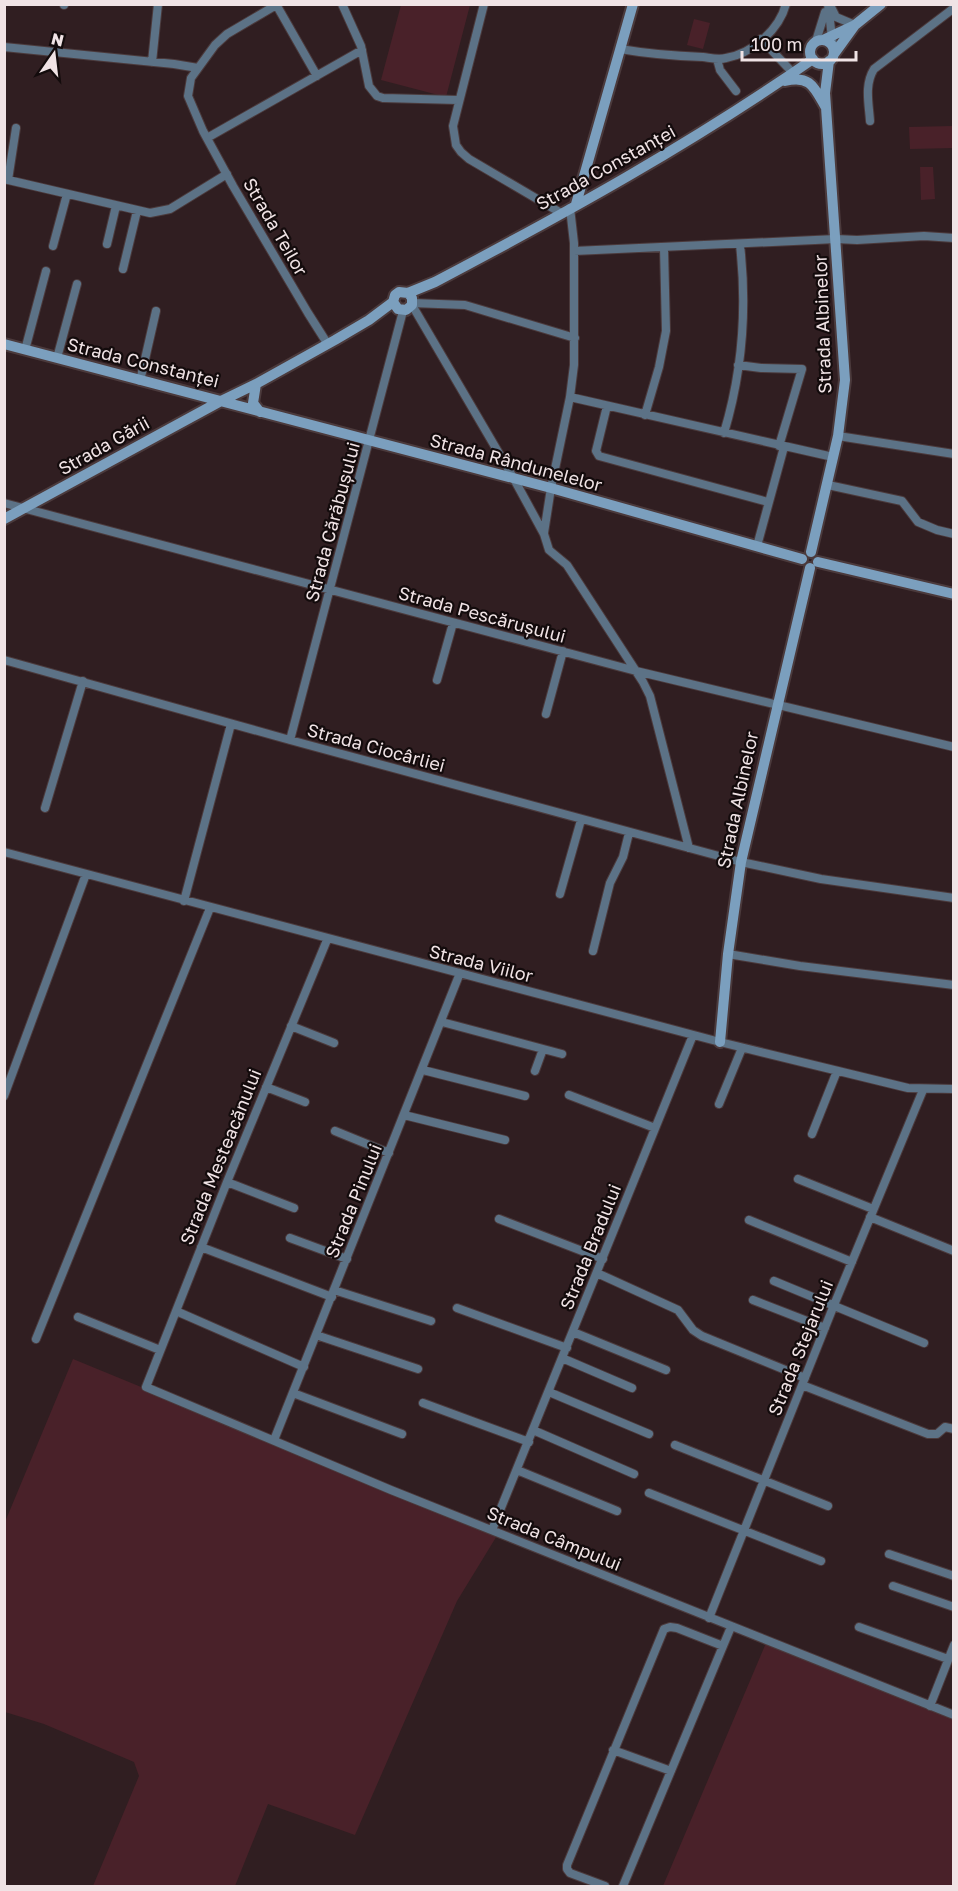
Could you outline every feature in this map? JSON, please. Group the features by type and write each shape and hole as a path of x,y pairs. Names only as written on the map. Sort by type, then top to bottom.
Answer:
{"street":[{"path":"152,62 158,4"},
{"path":"342,4 362,50 369,87 377,96 459,100"},
{"path":"483,4 459,100 453,136 461,152 569,208"},
{"path":"544,534 574,365 574,232 569,208 586,167 633,4"},
{"path":"620,49 668,57 717,59 741,53 777,25 786,4"},
{"path":"828,4 836,17 855,25"},
{"path":"828,4 827,46 822,63 814,60 810,51 827,46 881,4"},
{"name":"Strada Albinelor","path":"807,555 828,484 844,398 845,366 825,93 828,4"},
{"path":"227,174 188,96 189,84 215,45 227,34 278,5 317,76"},
{"path":"870,121 868,87 874,69 954,8"},
{"path":"827,46 855,25"},
{"path":"761,39 793,73"},
{"path":"4,47 198,68"},
{"path":"207,138 362,50"},
{"path":"717,59 720,70 736,91"},
{"name":"Strada Albinelor","path":"814,60 825,93"},
{"name":"Strada Constanței","path":"4,344 219,402 256,384 369,320 406,303 435,282 672,151 814,60"},
{"path":"779,83 796,79 807,81 826,108"},
{"path":"6,180 16,128"},
{"path":"586,167 590,181 606,188"},
{"name":"Strada Teilor","path":"6,180 150,213 171,209 227,174 327,343"},
{"path":"53,246 67,194"},
{"path":"107,244 116,206"},
{"path":"123,269 137,211"},
{"path":"574,251 836,239 924,236 954,238"},
{"path":"724,433 737,368 744,308 740,245"},
{"path":"645,415 659,367 666,331 664,248"},
{"path":"25,350 46,271"},
{"path":"57,358 77,284"},
{"path":"406,303 465,306 575,338"},
{"path":"406,303 514,479 544,534 549,550 567,566 650,696 688,848"},
{"name":"Strada Cărăbușului","path":"290,740 406,303"},
{"path":"140,381 156,311"},
{"path":"737,368 802,369 757,546"},
{"path":"256,384 253,404 260,412"},
{"path":"570,397 834,457"},
{"name":"Strada Rândunelelor","path":"219,402 551,488 757,546 807,555"},
{"name":"Strada Gării","path":"4,519 219,402"},
{"path":"607,406 596,452 599,456 768,502"},
{"path":"838,436 954,454"},
{"path":"828,484 902,501 918,522 937,531 954,534"},
{"name":"Strada Pescărușului","path":"4,503 636,671 954,747"},
{"path":"807,555 805,566 814,565 954,594"},
{"name":"Strada Albinelor","path":"720,1042 728,954 741,862 776,706 814,565"},
{"path":"437,680 453,623"},
{"path":"546,714 563,651"},
{"name":"Strada Ciocârliei","path":"4,660 580,820 741,862 821,879 954,898"},
{"path":"45,808 83,681"},
{"path":"184,901 231,724"},
{"path":"560,894 580,820"},
{"path":"593,951 610,883 623,857 629,833"},
{"name":"Strada Viilor","path":"4,852 742,1048 908,1088 954,1089"},
{"path":"4,1096 86,874"},
{"path":"36,1339 210,908"},
{"name":"Strada Mesteacănului","path":"146,1387 327,939"},
{"path":"728,954 800,966 954,985"},
{"name":"Strada Pinului","path":"274,1440 460,974"},
{"path":"441,1022 561,1054"},
{"path":"291,1026 334,1043"},
{"name":"Strada Bradului","path":"492,1530 693,1035"},
{"path":"719,1104 742,1048"},
{"path":"535,1071 543,1049"},
{"path":"423,1070 525,1096"},
{"path":"812,1134 837,1071"},
{"path":"266,1087 305,1102"},
{"name":"Strada Stejarului","path":"709,1618 923,1090"},
{"path":"569,1095 655,1128"},
{"path":"404,1115 505,1140"},
{"path":"334,1131 389,1153"},
{"path":"798,1179 954,1251"},
{"path":"227,1182 294,1208"},
{"path":"499,1219 603,1259"},
{"path":"749,1220 852,1262"},
{"path":"290,1238 346,1260"},
{"path":"201,1247 333,1294 431,1321"},
{"path":"597,1273 678,1310 693,1330 702,1336 804,1381 928,1434 937,1434 945,1428 954,1429"},
{"path":"774,1281 924,1343"},
{"path":"753,1300 825,1328"},
{"path":"457,1308 567,1348"},
{"path":"176,1311 304,1367"},
{"path":"78,1317 160,1350"},
{"path":"573,1332 666,1370"},
{"path":"316,1335 418,1369"},
{"path":"562,1358 632,1388"},
{"name":"Strada Câmpului","path":"146,1387 391,1490 954,1715"},
{"path":"549,1392 649,1434"},
{"path":"293,1393 402,1434"},
{"path":"423,1403 529,1442"},
{"path":"533,1430 634,1474"},
{"path":"675,1445 828,1506"},
{"path":"517,1470 617,1511"},
{"path":"649,1493 821,1561"},
{"path":"889,1554 954,1576"},
{"path":"893,1586 954,1607"},
{"path":"623,1887 731,1627"},
{"path":"859,1627 948,1659"},
{"path":"605,1887 570,1873 567,1865 664,1629 677,1628 723,1646"},
{"path":"930,1706 954,1645"},
{"path":"613,1750 671,1771"}],"shaded area":[{"path":"401,5 470,5 446,97 381,80"},
{"path":"694,19 710,23 703,49 687,45"},
{"path":"953,126 953,148 910,149 909,127"},
{"path":"920,167 933,167 935,199 921,200"},
{"path":"73,1359 498,1534 457,1601 355,1835 268,1804 235,1886 93,1886 139,1776 134,1762 44,1724 5,1712 5,1522"},
{"path":"766,1643 953,1719 953,1886 663,1886"}]}
